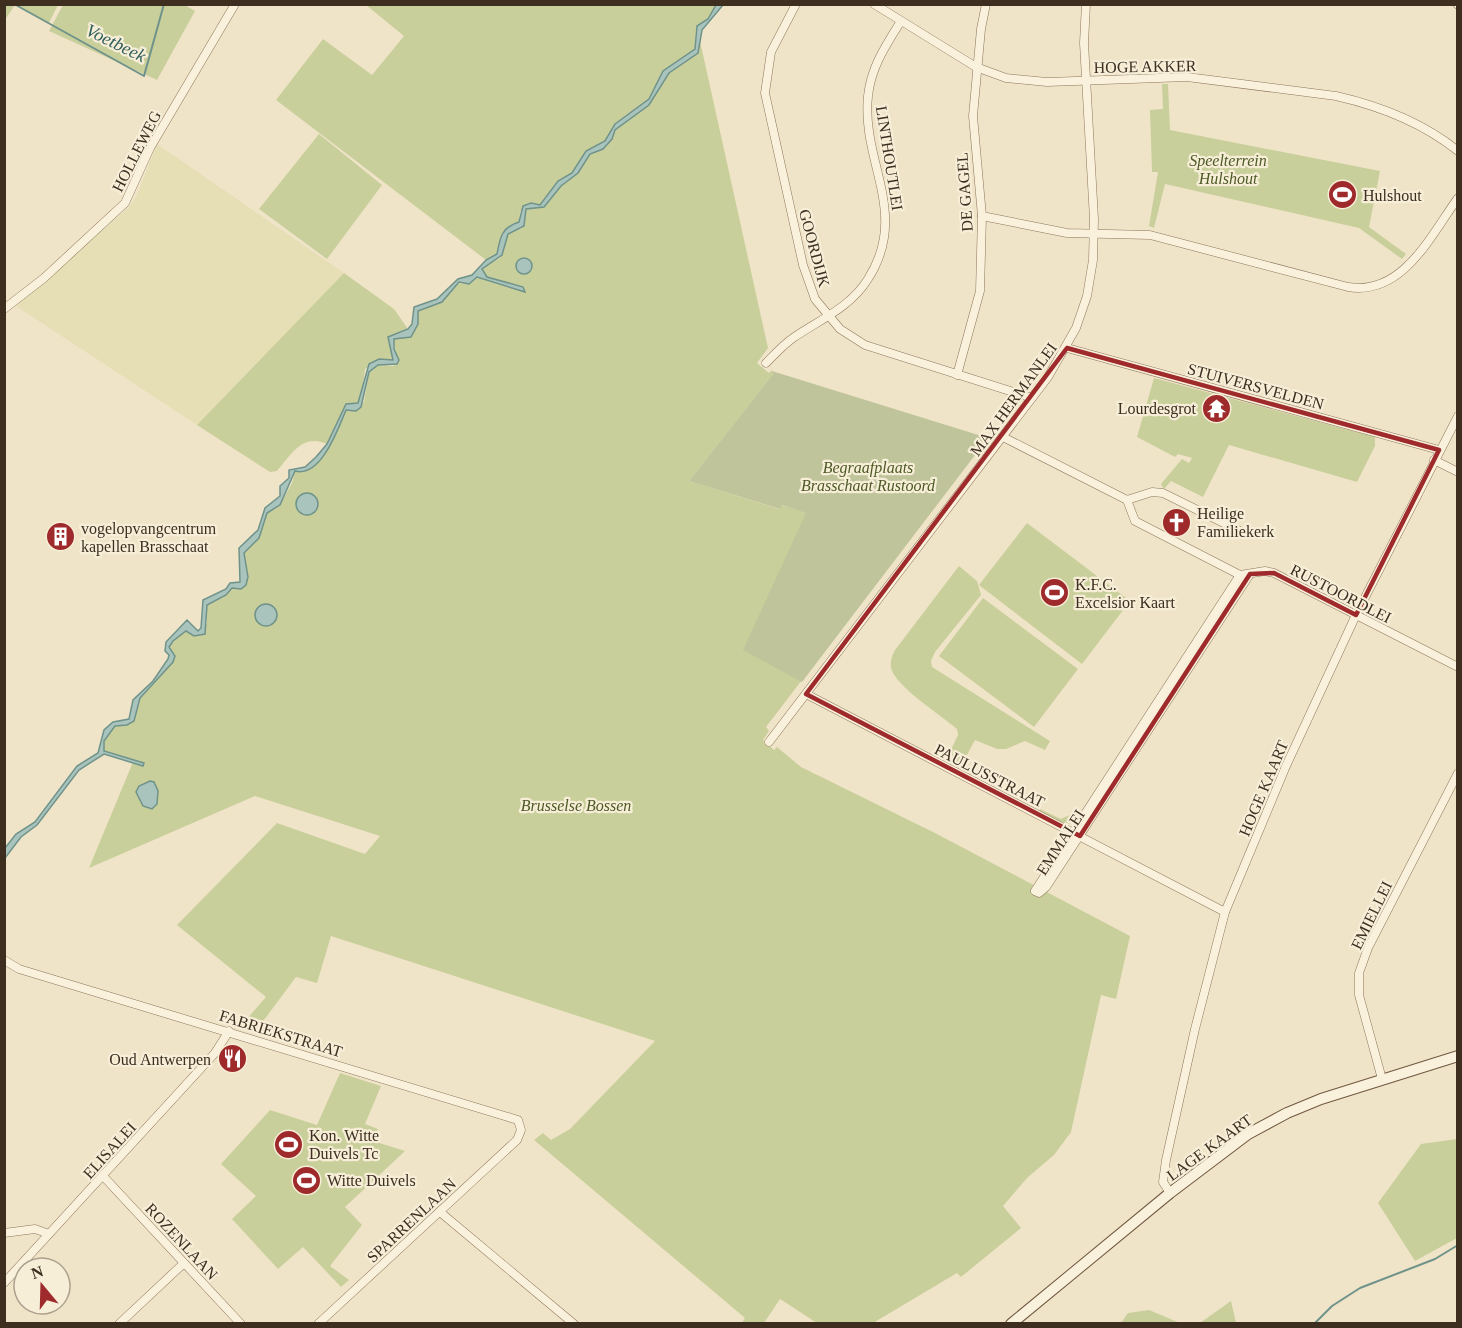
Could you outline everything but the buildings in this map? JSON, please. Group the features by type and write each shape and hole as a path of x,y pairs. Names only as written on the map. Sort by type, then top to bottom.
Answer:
{"street":[{"name":"HOLLEWEG","path":"4,309 44,278 125,203 150,147 235,4"},
{"name":"GOORDIJK","path":"796,4 771,52 765,79 766,105 804,273 815,299 827,317 840,329 865,345 1032,398"},
{"name":"HOGE AKKER","path":"874,4 976,67 1006,78 1033,82 1187,77 1336,96 1360,101 1401,116 1458,151"},
{"name":"DE GAGEL","path":"957,375 980,291 982,216 973,116 976,67 986,4"},
{"name":"MAX HERMANLEI","path":"769,742 1003,437 1067,348 1087,296 1094,233 1088,80 1084,43 1086,4"},
{"name":"LINTHOUTLEI","path":"766,363 791,339 827,317 860,290 875,267 884,242 885,200 868,122 867,97 878,58 901,21"},
{"path":"1449,144 1458,141"},
{"path":"982,216 1054,231 1150,235 1362,288 1383,284 1404,271 1458,198"},
{"name":"STUIVERSVELDEN","path":"1067,348 1439,450"},
{"name":"HOGE KAART","path":"1170,1193 1163,1182 1166,1160 1195,1029 1225,912 1286,766 1356,615 1458,416"},
{"path":"1003,437 1127,500 1135,521 1240,575"},
{"path":"1434,460 1458,472"},
{"path":"1127,500 1152,492 1163,493 1244,533"},
{"name":"RUSTOORDLEI","path":"1240,575 1265,571 1274,573 1458,667"},
{"name":"EMMALEI","path":"1240,575 1076,835 1046,887 1039,893 1035,891 1076,835 1250,574"},
{"name":"PAULUSSTRAAT","path":"807,694 1225,912"},
{"name":"EMIELLEI","path":"1382,1079 1359,995 1359,973 1368,948 1458,773"},
{"name":"FABRIEKSTRAAT","path":"4,960 20,969 511,1116 519,1122 520,1136"},
{"name":"ELISALEI","path":"4,1283 215,1053 229,1031"},
{"name":"LAGE KAART","path":"1011,1323 1224,1150 1287,1113 1382,1079 1458,1056"},
{"name":"SPARRENLAAN","path":"318,1323 520,1136"},
{"name":"ROZENLAAN","path":"103,1176 241,1323"},
{"path":"440,1212 574,1323"},
{"path":"4,1233 34,1229 49,1234"},
{"path":"119,1323 184,1263"}],"highlighted area":[{"path":"1067,348 1439,450 1356,615 1274,573 1250,574 1080,836 806,694"}],"shaded area":[{"path":"157,144 344,273 197,425 16,306 128,208 136,197"}],"green space":[{"path":"5,4 58,5 49,23 15,5 5,20"},
{"path":"183,4 195,11 157,80 49,31 63,5"},
{"path":"366,5 716,5 708,19 696,28 695,49 663,71 649,99 615,123 605,141 586,151 572,173 560,179 540,205 531,203 520,212 519,222 512,224 497,254 486,260 276,100 323,39 372,75 404,36"},
{"name":"Brusselse Bossen","path":"700,41 768,348 757,363 769,373 772,370 773,374 689,481 779,509 781,505 907,543 766,727 769,731 763,740 774,750 777,747 801,767 935,833 1130,936 1116,999 1101,995 1071,1132 1054,1155 1027,1178 1003,1206 1021,1228 961,1277 957,1273 873,1323 817,1323 780,1299 764,1323 742,1323 745,1318 534,1140 543,1133 551,1140 570,1129 655,1041 331,936 317,983 296,977 258,1028 246,1020 266,997 177,925 277,823 365,854 380,836 255,796 89,868 133,762 143,766 144,763 104,751 104,741 115,726 132,723 140,698 173,662 174,656 169,647 173,641 186,631 194,636 207,623 206,605 228,593 232,588 246,585 248,577 244,553 259,538 267,513 279,507 292,483 295,471 312,468 320,460 333,440 346,410 353,411 364,402 369,372 378,365 393,366 398,363 393,339 412,336 418,324 418,311 442,302 457,283 466,284 486,266 500,258 508,235 521,229 525,224 526,209 544,207 561,186 578,173 590,154 603,149 615,130 649,105 669,73 698,53"},
{"name":"Speelterrein Hulshout","path":"1162,84 1168,84 1170,130 1380,171 1369,227 1406,254 1402,259 1359,228 1165,184 1154,228 1149,226 1158,172 1152,172 1150,110 1163,109"},
{"path":"319,134 382,185 327,259 259,209"},
{"path":"344,273 394,309 408,329 388,337 393,360 384,359 365,369 361,399 355,405 346,404 327,444 318,441 304,443 277,471 270,472 197,425"},
{"name":"Begraafplaats Brasschaat Rustoord","path":"772,371 988,438 802,682 743,650 806,513 782,505 780,509 689,481 773,374"},
{"path":"1154,378 1375,437 1375,446 1357,482 1229,445 1203,497 1171,481 1164,489 1161,484 1182,459 1189,463 1192,458 1178,454 1175,457 1137,437"},
{"name":"K.F.C. Excelsior Kaart","path":"1027,523 1130,601 1082,664 979,585"},
{"path":"959,566 977,581 981,595 935,652 931,661 932,667 1050,741 1045,750 1025,741 1006,749 997,749 975,740 961,766 947,758 958,735 957,729 901,684 891,668 895,650"},
{"path":"983,598 1078,669 1034,727 939,656"},
{"path":"1040,809 1061,819 1076,812 1081,816 1076,821 1066,824 1039,811"},
{"name":"Witte Duivels","path":"340,1073 381,1086 365,1124 378,1129 373,1141 405,1151 345,1207 362,1225 330,1266 349,1280 341,1287 303,1247 278,1269 232,1219 256,1196 221,1164 270,1110 317,1125"},
{"path":"1457,1139 1457,1238 1415,1261 1378,1203 1421,1144"},
{"path":"1231,1301 1236,1323 1200,1323"},
{"path":"1149,1310 1180,1323 1121,1323 1128,1313"}],"water":[{"path":"716,5 723,5 702,30 698,53 669,73 649,105 615,130 612,139 603,149 590,154 578,173 561,186 544,207 526,209 524,226 508,234 502,255 482,269 487,277 523,287 525,292 477,277 469,284 459,282 442,302 418,311 418,324 411,337 394,339 394,349 399,360 397,364 378,365 369,372 361,407 356,411 346,410 333,439 320,460 313,467 304,471 295,471 280,505 267,513 259,538 244,553 248,577 246,585 241,589 232,588 226,595 207,605 205,634 194,636 186,631 173,641 169,647 175,656 173,662 140,698 134,721 127,725 115,726 104,741 104,751 144,763 143,766 104,754 79,770 37,825 21,837 5,858 5,848 16,834 35,822 77,766 98,753 104,730 113,722 129,719 133,700 153,681 168,659 169,655 165,651 166,642 187,620 198,631 201,628 203,600 226,589 230,583 240,582 239,548 258,530 265,508 280,496 280,486 289,478 289,470 305,467 316,457 327,444 346,404 358,403 369,364 379,359 393,360 388,337 408,329 412,324 414,307 437,299 458,279 472,275 486,260 497,254 505,230 519,222 523,206 531,203 540,205 558,181 572,173 586,151 605,141 615,124 649,99 663,71 695,49 697,26 708,19"},
{"path":"524,258 532,266 524,274 516,266"},
{"path":"307,493 315,496 318,504 315,512 307,515 299,512 296,504 299,496"},
{"path":"266,604 274,607 277,615 274,623 266,626 258,623 255,615 258,607"},
{"path":"150,781 154,782 158,791 157,804 152,809 143,806 136,792 139,786"}],"waterway":[{"name":"Voetbeek","path":"14,4 144,76 164,4"},
{"path":"1314,1324 1332,1306 1360,1288 1435,1259 1458,1245"}],"place":[{"name":"Hulshout","path":"1342,195"},
{"name":"Lourdesgrot","path":"1217,408"},
{"name":"Heilige Familiekerk","path":"1176,522"},
{"name":"vogelopvangcentrum kapellen Brasschaat","path":"60,537"},
{"name":"K.F.C. Excelsior Kaart","path":"1054,593"},
{"name":"Oud Antwerpen","path":"232,1059"},
{"name":"Kon. Witte Duivels Tc","path":"288,1144"},
{"name":"Witte Duivels","path":"306,1180"}]}
